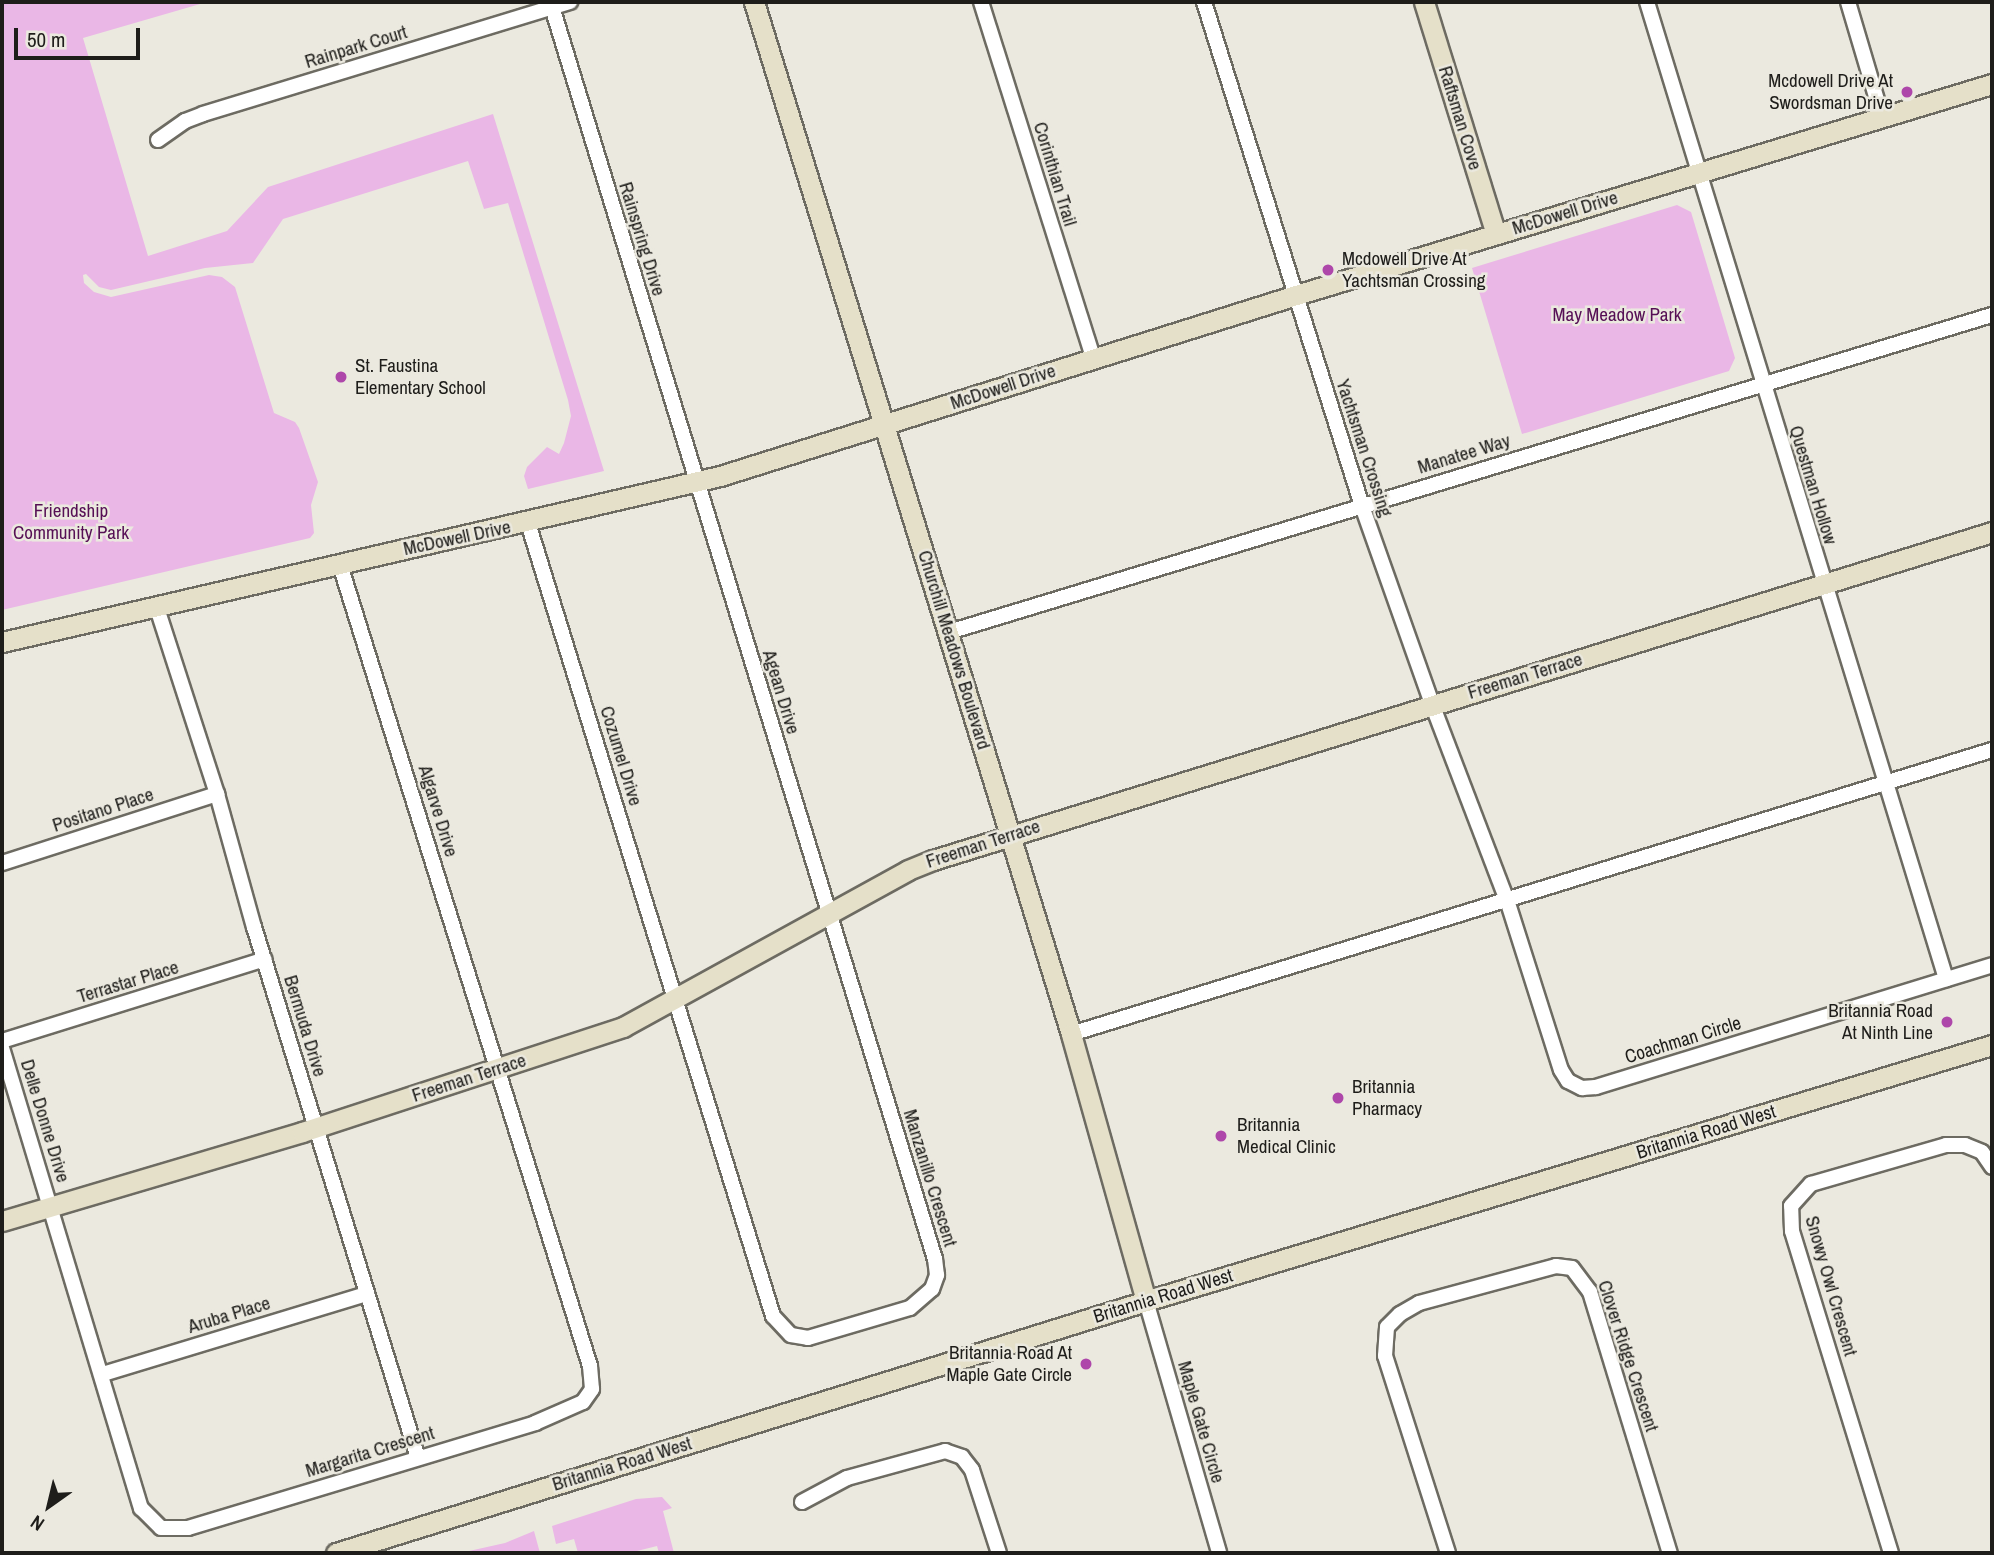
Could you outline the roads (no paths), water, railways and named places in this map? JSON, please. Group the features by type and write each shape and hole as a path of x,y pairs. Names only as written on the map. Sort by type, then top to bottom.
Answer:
{"street":[{"name":"Rainpark Court","path":"158,140 185,121 203,114 570,2"},
{"name":"Churchill Meadows Boulevard","path":"754,2 1071,1034 1146,1301"},
{"name":"Corinthian Trail","path":"981,2 1093,358"},
{"name":"Yachtsman Crossing","path":"1204,2 1362,506 1432,704 1507,900"},
{"name":"Raftsman Cove","path":"1424,2 1496,234"},
{"name":"Questman Hollow","path":"1647,2 1946,979"},
{"path":"1848,2 1882,117"},
{"name":"Rainspring Drive","path":"552,7 696,482"},
{"name":"McDowell Drive","path":"2,642 156,605 528,523 696,482 1296,295 1992,83"},
{"name":"Manatee Way","path":"949,632 1992,315"},
{"name":"Agean Drive","path":"696,482 829,913"},
{"name":"Cozumel Drive","path":"528,523 676,1000"},
{"name":"Freeman Terrace","path":"2,1221 499,1069 623,1027 908,870 1010,835 1992,532"},
{"name":"Algarve Drive","path":"341,565 499,1069"},
{"name":"Bermuda Drive","path":"156,605 217,794 315,1126 418,1458"},
{"path":"1071,1034 1992,750"},
{"name":"Positano Place","path":"2,863 217,794"},
{"name":"Coachman Circle","path":"1507,900 1561,1070 1568,1081 1582,1088 1610,1083 1992,965"},
{"name":"Manzanillo Crescent","path":"676,1000 773,1317 780,1327 791,1335 808,1338 910,1308 932,1289 937,1275 935,1259 829,913"},
{"name":"Terrastar Place","path":"2,1041 265,960"},
{"name":"Britannia Road West","path":"336,1553 1146,1301 1992,1045"},
{"name":"Delle Donne Drive","path":"2,1048 51,1206"},
{"name":"Margarita Crescent","path":"51,1206 141,1508 161,1528 188,1528 418,1458 572,1409 583,1402 592,1389 590,1366 499,1069"},
{"name":"Snowy Owl Crescent","path":"1891,1553 1792,1231 1791,1206 1811,1184 1947,1145 1965,1145 1982,1152 1992,1167"},
{"name":"Clover Ridge Crescent","path":"1448,1553 1385,1356 1387,1327 1400,1314 1419,1303 1556,1266 1572,1268 1590,1292 1670,1553"},
{"name":"Aruba Place","path":"103,1374 367,1294"},
{"name":"Maple Gate Circle","path":"1146,1301 1219,1553"},
{"path":"802,1502 846,1478 945,1451 962,1457 972,1470 999,1553"}],"place":[{"name":"Mcdowell Drive At Swordsman Drive","path":"1907,92"},
{"name":"Mcdowell Drive At Yachtsman Crossing","path":"1328,270"},
{"name":"St. Faustina Elementary School","path":"341,377"},
{"name":"Britannia Road At Ninth Line","path":"1947,1022"},
{"name":"Britannia Pharmacy","path":"1338,1098"},
{"name":"Britannia Medical Clinic","path":"1221,1136"},
{"name":"Britannia Road At Maple Gate Circle","path":"1086,1364"}],"park label":[{"name":"May Meadow Park","path":"1617,315"},
{"name":"Friendship Community Park","path":"71,522"}]}
